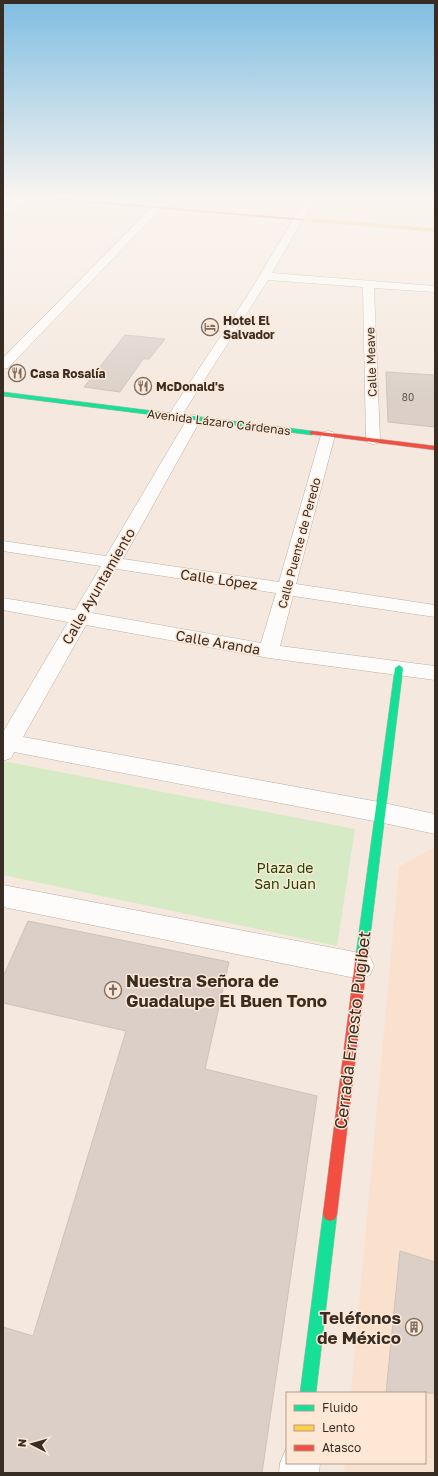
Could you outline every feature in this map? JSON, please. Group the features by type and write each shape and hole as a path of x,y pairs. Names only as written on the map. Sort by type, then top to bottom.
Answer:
{"street":[{"path":"3,366 98,267"},
{"path":"174,417 270,267"},
{"path":"265,276 435,289"},
{"name":"Calle Meave","path":"368,284 373,440"},
{"name":"Avenida Lázaro Cárdenas","path":"3,394 174,417 435,448"},
{"name":"Calle Ayuntamiento","path":"5,746 194,419"},
{"name":"Calle Puente de Peredo","path":"269,650 328,435"},
{"name":"Calle López","path":"3,546 435,611"},
{"name":"Calle Aranda","path":"3,604 269,650 435,673"},
{"name":"Cerrada Ernesto Pugibet","path":"308,1392 379,812 399,668"},
{"path":"5,746 379,812 435,824"},
{"path":"3,896 360,966"}],"shaded area":[{"path":"435,847 435,1473 344,1473 345,1464 426,1464 426,1392 351,1392 399,867"}],"green space":[{"name":"Plaza de San Juan","path":"3,761 355,829 337,946 3,875"}],"building":[{"path":"125,335 165,339 149,359 143,359 120,392 84,387"},
{"path":"386,372 435,375 435,427 388,422"},
{"path":"28,921 229,962 205,1069 317,1096 262,1473 3,1473 3,1327 33,1336 126,1031 3,1003 3,977"},
{"name":"Teléfonos de México","path":"400,1251 435,1262 435,1393 386,1392"}],"traffic: fast":[{"path":"3,394 312,433"},
{"path":"362,954 399,668"},
{"path":"308,1392 330,1214"}],"traffic: jam":[{"path":"312,433 435,448"},
{"path":"330,1214 362,954"}],"place":[{"name":"Hotel El Salvador","path":"210,327"},
{"name":"Casa Rosalía","path":"17,373"},
{"name":"McDonald's","path":"143,386"},
{"name":"Nuestra Señora de Guadalupe El Buen Tono","path":"113,990"},
{"name":"Teléfonos de México","path":"414,1327"}]}
